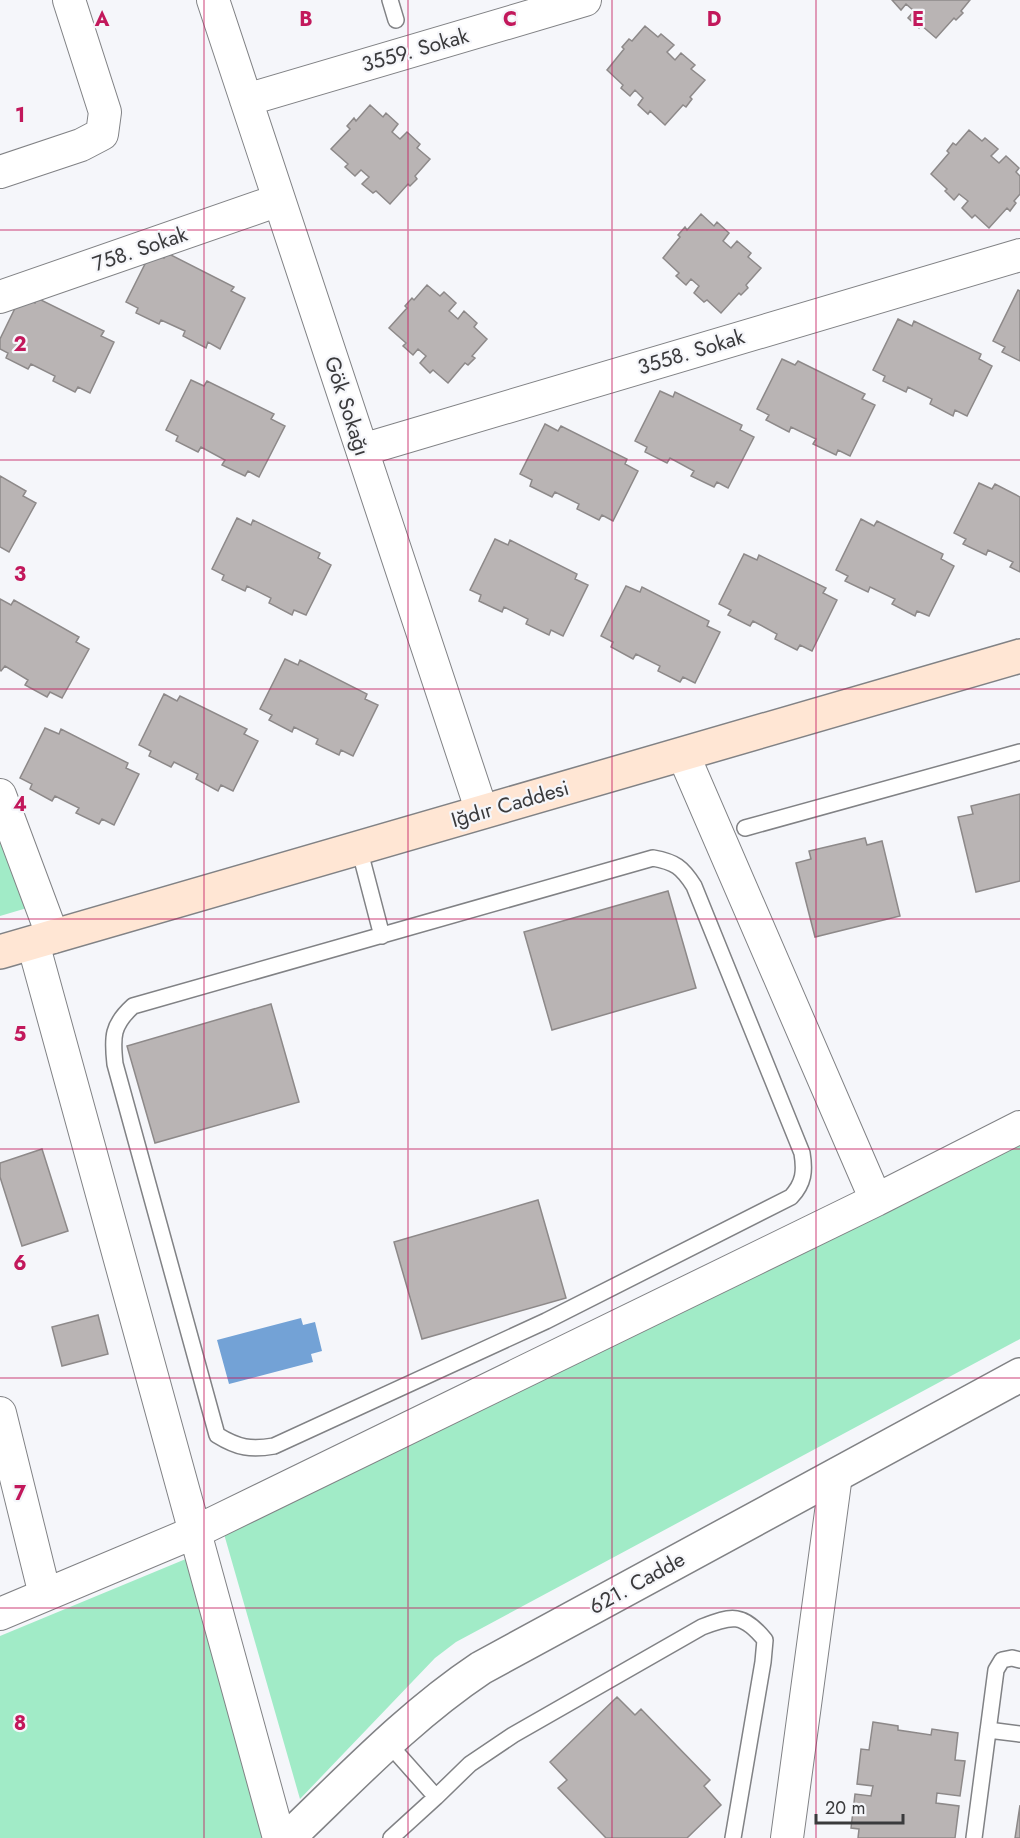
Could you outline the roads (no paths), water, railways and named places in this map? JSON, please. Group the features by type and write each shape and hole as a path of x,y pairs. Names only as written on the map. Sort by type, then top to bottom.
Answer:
{"main road":[{"name":"Iğdır Caddesi","path":"0,952 1020,656"}],"street":[{"path":"0,172 81,145 102,134 105,112 69,0"},
{"name":"Gök Sokağı","path":"213,0 482,812"},
{"name":"3559. Sokak","path":"246,100 585,0"},
{"name":"758. Sokak","path":"0,297 279,200"},
{"name":"3558. Sokak","path":"362,450 1020,255"},
{"path":"683,754 876,1200"},
{"path":"0,795 43,940 195,1532 279,1838"},
{"path":"0,1614 195,1532 876,1200 1020,1127"},
{"name":"621. Cadde","path":"288,1838 418,1714 449,1689 481,1668 1020,1375"},
{"path":"0,1413 45,1595"},
{"path":"787,1838 836,1475"}],"lane":[{"path":"390,0 396,20"},
{"path":"745,828 1020,752"},
{"path":"359,848 382,936"},
{"path":"653,858 670,861 684,871 694,886 802,1153 805,1172 799,1189 791,1197 546,1321 274,1446 254,1449 231,1444 217,1435 115,1064 112,1038 121,1017 133,1006 382,936 653,858"},
{"path":"392,1838 470,1764 513,1735 702,1628 725,1618 741,1620 755,1628 765,1640 733,1838"},
{"path":"974,1838 996,1670 1002,1660 1012,1658 1020,1660"},
{"path":"987,1730 1020,1734"},
{"path":"388,1743 436,1797"}],"water":[{"path":"301,1318 303,1325 315,1322 322,1351 311,1354 313,1362 229,1384 217,1340"}]}
